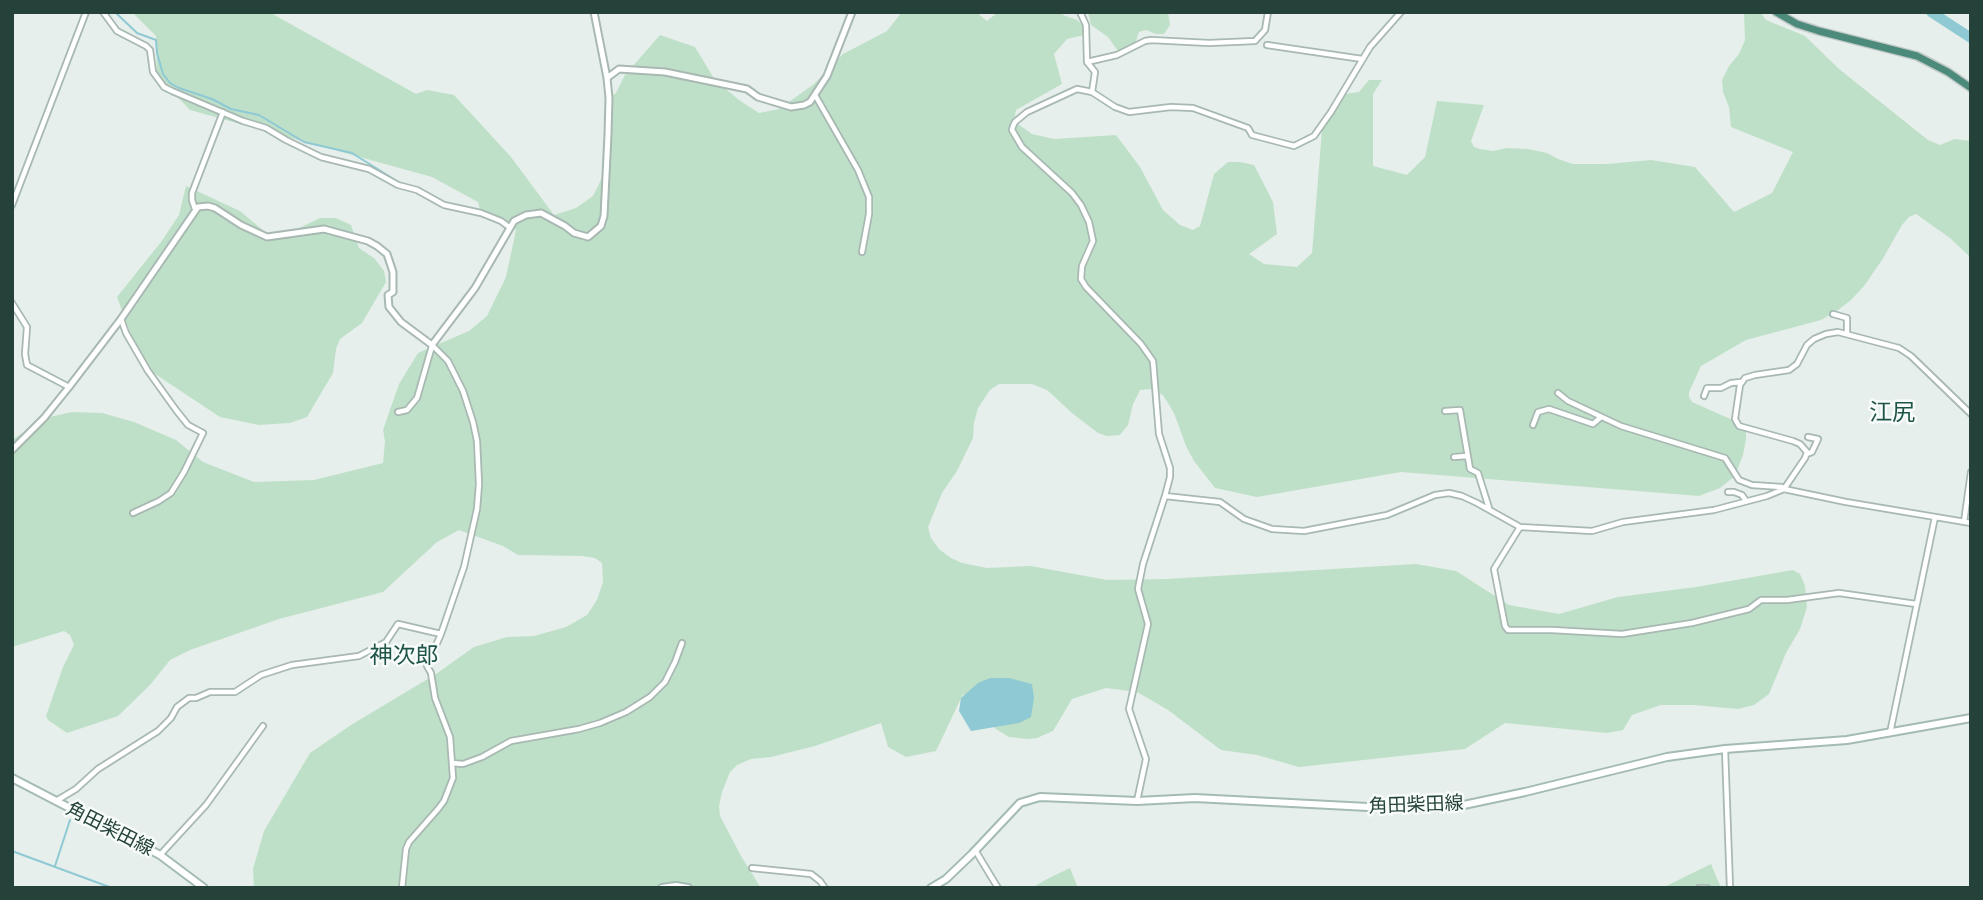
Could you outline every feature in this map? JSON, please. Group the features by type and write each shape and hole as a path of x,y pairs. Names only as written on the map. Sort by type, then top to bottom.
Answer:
{"highway":[{"path":"1776,12 1797,24 1819,31 1917,56 1971,88"}],"main road":[{"name":"角田柴田線","path":"930,888 946,879 1020,803 1040,797 1137,801 1195,798 1387,808 1440,808 1525,792 1667,757 1725,749 1847,740 1971,718"},
{"name":"角田柴田線","path":"12,778 160,855 204,888"},
{"path":"663,888 688,888"}],"street":[{"path":"12,205 86,12"},
{"path":"103,12 117,31 150,50 153,72 164,87 266,128 321,157 369,169 444,205 481,213 509,227"},
{"path":"398,412 407,410 417,398 432,345 475,288 509,227 517,219 541,213 574,233 589,237 601,226 604,216 608,135 607,78 594,12"},
{"path":"607,78 619,69 666,72 747,89 758,97 791,107 804,105 810,102 827,76 852,12"},
{"path":"1080,12 1086,25 1087,62 1095,72 1092,92"},
{"path":"1087,62 1117,55 1151,40 1209,43 1255,41 1265,30 1268,12"},
{"path":"1137,801 1146,759 1129,709 1148,624 1138,589 1170,477 1170,468 1159,434 1153,362 1141,344 1081,279 1082,266 1093,241 1089,222 1081,205 1072,193 1022,147 1012,130 1021,116 1041,104 1077,89 1092,92 1115,107 1129,112 1171,107 1193,108 1248,128 1252,135 1294,146 1314,136 1370,47 1401,12"},
{"path":"1267,45 1362,59"},
{"path":"815,95 858,170 869,197 869,214 862,252"},
{"path":"195,209 192,200 195,184 223,112"},
{"path":"12,450 44,418 121,319 195,209 203,206 215,208 241,225 267,237 324,229 368,241 387,254 392,266 393,292 388,295 389,307 394,315 448,361 463,391 473,422 479,484 477,509 464,567 441,634 426,666 431,673 433,691 450,737 453,778 444,801 409,842 402,888"},
{"path":"12,303 27,327 27,365 69,387"},
{"path":"1833,314 1847,318 1847,333"},
{"path":"121,319 148,371 176,410 188,425 203,433 171,493 133,513"},
{"path":"1806,454 1800,444 1739,426 1735,419 1735,407 1745,378 1788,370 1797,364 1807,345 1826,334 1847,333 1899,348 1911,356 1971,414"},
{"path":"1704,396 1707,388 1721,388 1742,382"},
{"path":"1558,393 1568,401 1601,417 1641,433 1725,458 1739,480 1752,485 1782,487 1971,523"},
{"path":"1533,425 1538,412 1549,409 1593,424 1601,417"},
{"path":"1445,411 1460,410 1470,469 1478,473 1489,509"},
{"path":"1165,496 1220,502 1244,519 1272,529 1304,531 1387,515 1435,495 1449,493 1462,496 1520,527 1592,531 1623,522 1714,510 1784,489 1806,454 1812,452 1818,439 1808,437"},
{"path":"1454,457 1467,456"},
{"path":"1964,522 1971,472"},
{"path":"1728,492 1742,495 1746,501"},
{"path":"1890,733 1935,517"},
{"path":"1520,527 1494,569 1504,626 1508,630 1630,633 1692,623 1749,609 1761,600 1787,600 1839,593 1916,604"},
{"path":"56,801 76,789 98,769 158,731 171,718 177,707 189,698 210,692 235,692 261,675 292,665 359,656 386,642 398,624 441,634"},
{"path":"452,763 463,764 518,739 579,729 626,712 650,696 664,682 681,643"},
{"path":"160,855 206,805 262,726"},
{"path":"1725,749 1731,888"},
{"path":"975,850 998,888"},
{"path":"752,868 811,874 825,888"},
{"path":"1699,888 1707,888"}],"green space":[{"path":"132,12 269,12 416,94 427,90 454,95 511,157 554,215 576,208 593,196 607,168 609,98 616,93 625,75 660,35 695,47 715,80 759,113 779,109 814,84 843,54 887,31 902,12 976,12 987,21 998,12 1060,12 1083,25 1084,35 1067,39 1054,54 1062,84 1016,110 1018,124 1032,134 1054,139 1116,135 1140,167 1163,210 1180,225 1193,230 1200,226 1214,174 1228,162 1254,165 1273,202 1277,234 1249,254 1264,264 1297,267 1312,253 1322,130 1345,94 1359,92 1369,80 1382,80 1373,94 1373,166 1407,175 1425,157 1437,101 1484,105 1471,141 1474,147 1480,149 1528,149 1547,153 1573,164 1651,160 1695,167 1734,212 1772,193 1793,152 1731,127 1722,80 1745,40 1744,14 1760,12 1766,20 1805,36 1839,69 1928,140 1940,145 1955,139 1971,141 1971,258 1950,238 1916,214 1902,225 1864,286 1838,310 1821,320 1746,340 1701,366 1689,392 1692,402 1737,422 1746,429 1746,439 1735,476 1720,488 1699,496 1401,472 1257,497 1215,488 1194,461 1174,413 1163,395 1150,389 1140,390 1128,425 1120,435 1107,436 1098,433 1047,390 1032,384 999,384 990,390 978,408 973,438 957,471 942,493 928,527 931,538 939,549 951,558 987,568 1031,566 1107,580 1167,579 1416,564 1456,571 1509,605 1559,614 1618,597 1793,570 1800,574 1805,586 1807,607 1800,629 1786,653 1769,694 1754,705 1738,709 1661,705 1632,715 1623,730 1607,733 1505,723 1465,749 1299,767 1257,755 1221,750 1168,710 1137,692 1106,688 1072,699 1053,731 1027,739 1009,737 996,729 963,694 936,751 906,757 888,747 881,723 815,746 751,759 737,765 730,772 722,792 720,816 761,888 254,888 253,869 264,831 310,753 474,647 507,637 534,636 566,627 587,615 597,600 603,582 602,563 595,558 582,556 518,555 503,546 459,530 437,542 383,592 279,619 190,650 170,660 150,685 118,716 67,733 48,720 46,716 63,667 74,645 70,635 64,631 12,647 12,440 45,418 72,412 102,413 134,422 176,440 203,462 254,482 314,480 383,463 383,430 399,384 418,353 469,331 487,316 506,277 516,230 481,213 478,202 432,177 190,110 157,76 156,36"},
{"path":"1088,12 1168,12 1170,25 1164,34 1146,30 1139,32 1135,44 1118,51 1108,37 1091,25"},
{"path":"186,186 240,211 272,236 291,232 320,218 336,218 351,225 359,248 374,258 384,271 386,282 362,323 340,339 333,373 307,417 290,423 259,425 220,417 143,366 117,297 179,215"},
{"path":"1711,864 1721,888 1662,888"},
{"path":"1070,868 1078,888 1032,888 1047,879"}],"water":[{"path":"990,678 1009,678 1032,684 1034,698 1031,717 1019,723 971,731 959,711 961,698 978,683"}],"waterway":[{"path":"115,12 137,33 156,40 163,74 170,83 231,109 259,115 304,142 352,153 403,185"},
{"path":"1931,12 1971,38"},
{"path":"55,866 70,820"},
{"path":"12,851 112,888"}],"district":[{"name":"江尻","path":"1892,413"},
{"name":"神次郎","path":"404,656"}]}
